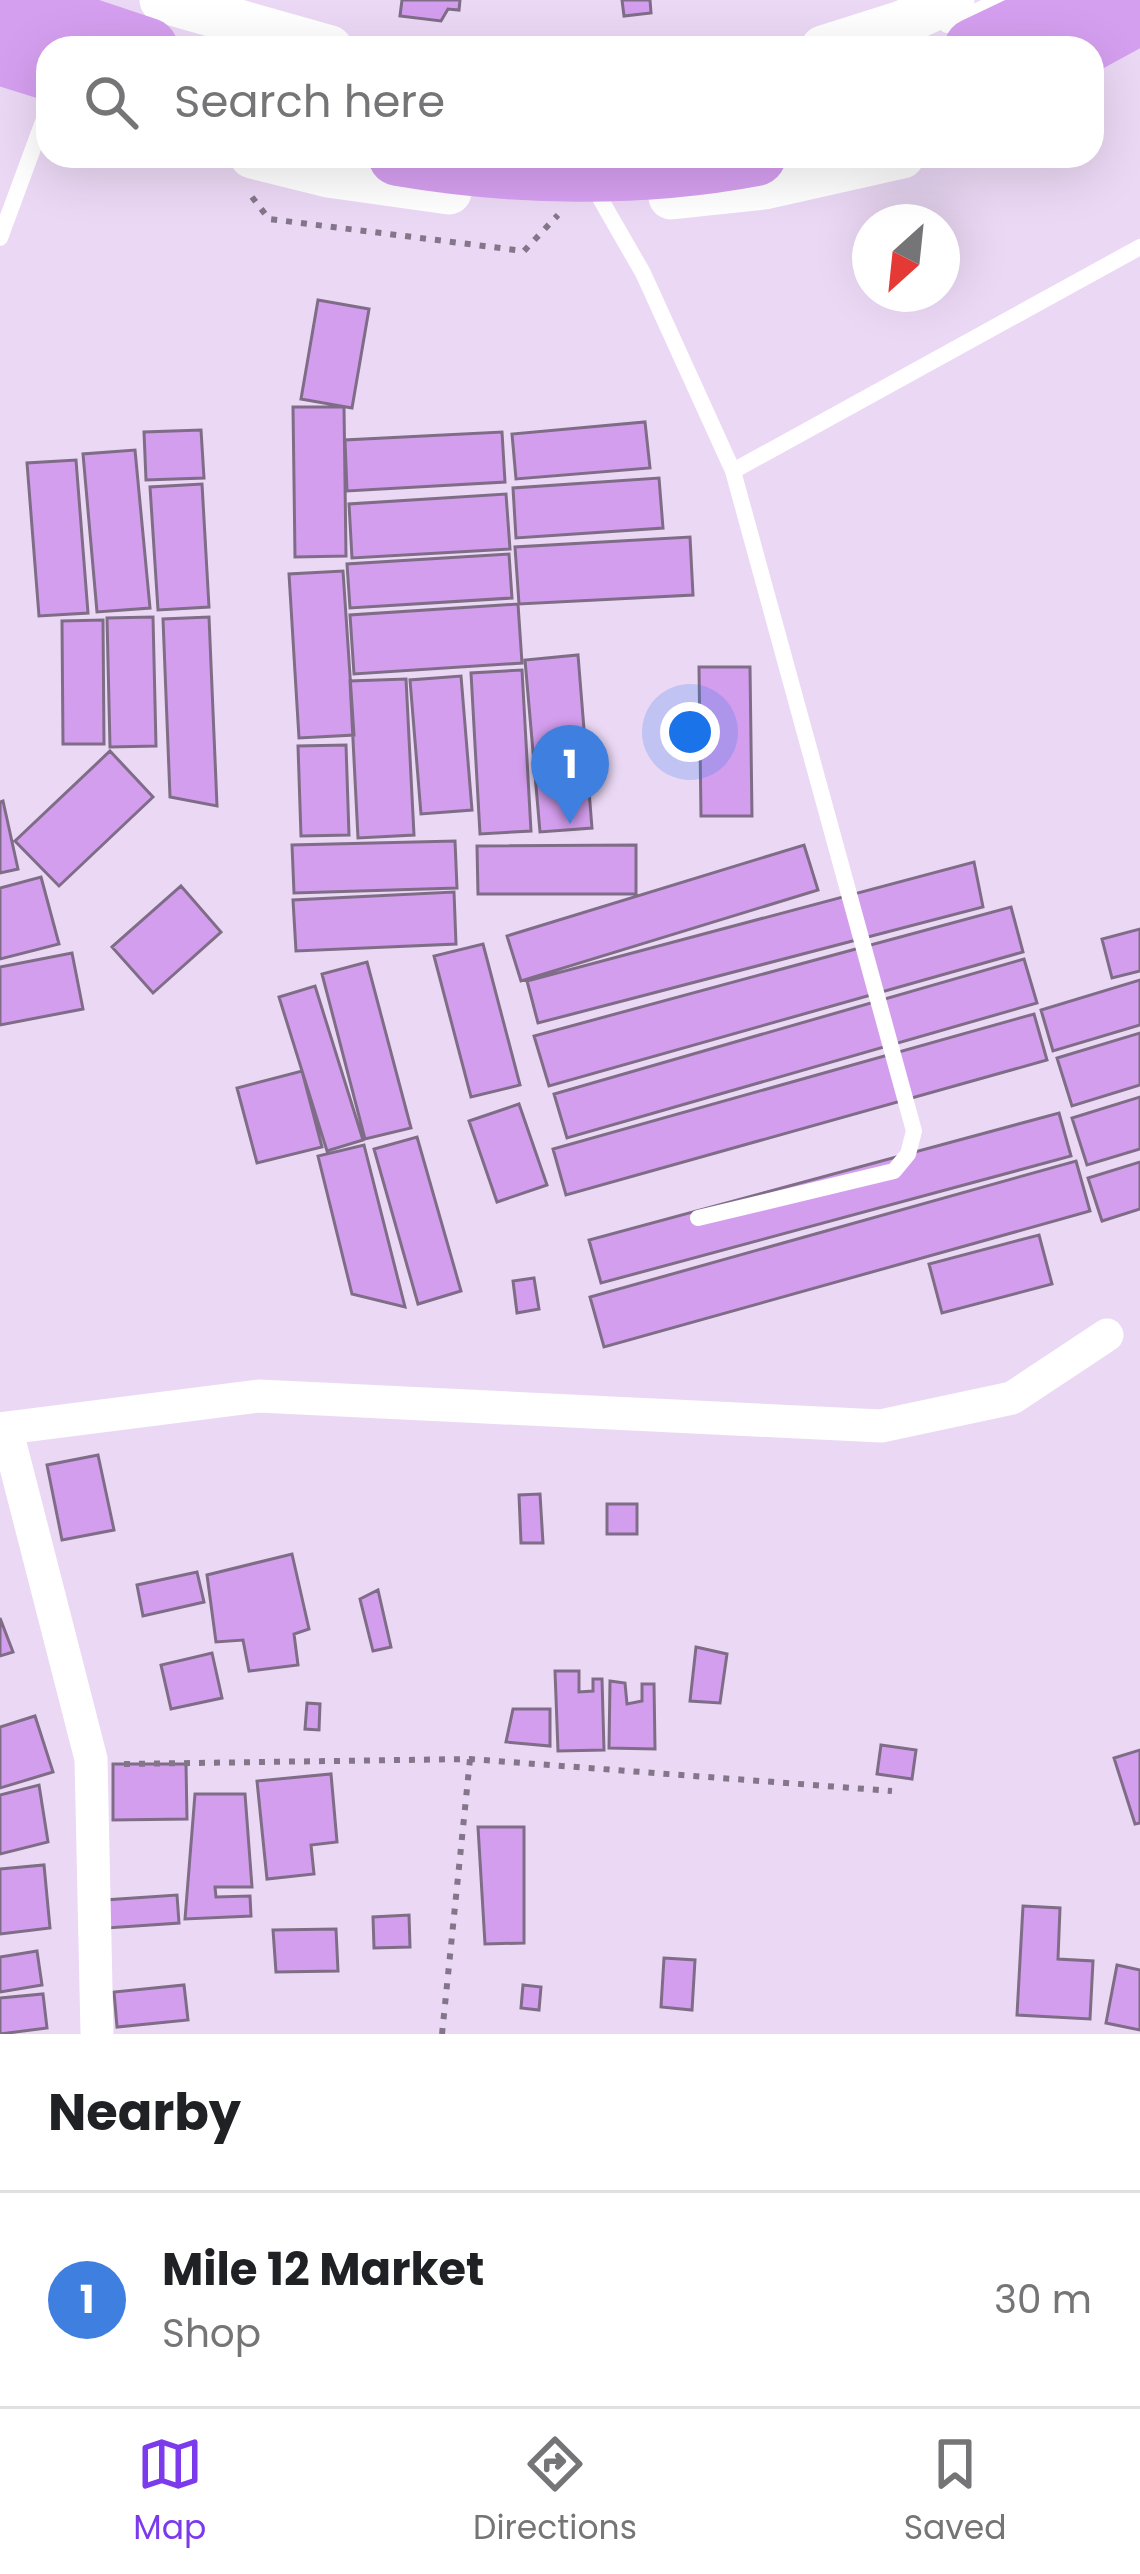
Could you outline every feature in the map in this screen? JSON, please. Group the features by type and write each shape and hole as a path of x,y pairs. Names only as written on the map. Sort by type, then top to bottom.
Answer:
{"highway":[{"path":"5,0 112,36"},
{"path":"999,36 1075,0"},
{"path":"1100,36 1140,14"},
{"path":"0,55 36,66"},
{"path":"517,168 651,168"}],"street":[{"path":"162,0 288,36"},
{"path":"861,36 952,0"},
{"path":"1104,68 1140,48"},
{"path":"0,83 36,94"},
{"path":"300,168 470,194 587,200 764,187 849,168"},
{"path":"97,2034 91,1759 3,1429 259,1396 881,1426 1012,1398 1107,1335"}],"lane":[{"path":"916,36 1000,0"},
{"path":"0,238 36,140"},
{"path":"587,200 643,273 733,470 914,1132 908,1154 894,1171 698,1218"},
{"path":"733,470 1140,247"}],"path":[{"path":"269,219 524,251 587,200"},
{"path":"91,1759 112,1764 470,1760 892,1791"},
{"path":"442,2034 470,1760"}],"building":[{"path":"402,0 460,0 459,10 448,9 441,21 400,16"},
{"path":"622,0 650,0 651,13 624,16"},
{"path":"318,300 369,309 352,408 301,399"},
{"path":"293,407 344,407 346,556 295,557"},
{"path":"645,422 650,468 516,479 512,434"},
{"path":"201,430 204,478 146,480 144,432"},
{"path":"502,432 505,482 347,491 345,440"},
{"path":"135,450 150,608 97,612 83,454"},
{"path":"76,460 88,613 39,616 27,463"},
{"path":"659,478 663,528 516,538 513,488"},
{"path":"202,484 209,607 158,610 150,487"},
{"path":"506,494 510,549 352,558 349,504"},
{"path":"690,537 693,595 519,604 515,547"},
{"path":"509,554 512,598 350,608 347,564"},
{"path":"343,571 354,735 299,738 289,574"},
{"path":"518,604 522,663 354,674 350,615"},
{"path":"153,617 156,746 110,747 107,618"},
{"path":"209,617 217,806 170,797 163,619"},
{"path":"103,620 104,744 63,744 62,621"},
{"path":"578,655 592,828 540,832 525,660"},
{"path":"699,667 750,667 752,816 701,816"},
{"path":"522,670 531,831 480,834 471,673"},
{"path":"461,676 472,810 421,814 410,680"},
{"path":"406,679 414,835 358,838 350,681"},
{"path":"346,745 349,835 301,836 298,746"},
{"path":"110,751 153,797 59,886 15,841"},
{"path":"0,802 18,869 0,873"},
{"path":"455,841 457,888 294,893 292,845"},
{"path":"636,845 636,894 478,894 477,846"},
{"path":"804,845 818,890 521,981 507,936"},
{"path":"974,862 983,907 538,1023 527,981"},
{"path":"41,877 59,944 0,959 0,888"},
{"path":"181,886 221,932 153,993 112,947"},
{"path":"454,892 456,944 296,951 293,900"},
{"path":"1011,907 1023,952 549,1086 534,1036"},
{"path":"1140,929 1140,971 1112,978 1102,939"},
{"path":"483,944 520,1085 471,1097 434,956"},
{"path":"72,953 83,1009 0,1025 0,967"},
{"path":"1024,959 1037,1003 567,1138 554,1094"},
{"path":"367,962 411,1128 365,1139 322,974"},
{"path":"1140,980 1140,1025 1053,1051 1041,1010"},
{"path":"315,986 363,1140 327,1151 279,997"},
{"path":"1034,1014 1047,1060 566,1195 553,1149"},
{"path":"1140,1033 1140,1085 1072,1106 1057,1058"},
{"path":"302,1071 322,1147 257,1163 237,1088"},
{"path":"1140,1097 1140,1149 1087,1165 1072,1118"},
{"path":"519,1104 547,1185 497,1202 469,1121"},
{"path":"1059,1113 1071,1156 601,1283 589,1240"},
{"path":"417,1137 461,1291 418,1304 374,1149"},
{"path":"364,1145 405,1307 352,1294 318,1156"},
{"path":"1076,1161 1090,1211 604,1347 590,1297"},
{"path":"1140,1162 1140,1209 1102,1221 1088,1178"},
{"path":"1039,1235 1052,1284 942,1313 929,1264"},
{"path":"534,1278 539,1309 517,1313 513,1281"},
{"path":"98,1455 114,1530 62,1540 47,1465"},
{"path":"540,1494 543,1543 521,1543 519,1495"},
{"path":"607,1504 637,1504 637,1534 607,1534"},
{"path":"292,1554 309,1629 294,1634 298,1665 249,1671 243,1640 216,1642 207,1575"},
{"path":"197,1572 204,1602 143,1616 137,1585"},
{"path":"378,1590 391,1647 373,1651 360,1599"},
{"path":"0,1618 13,1652 0,1656"},
{"path":"696,1647 727,1654 720,1703 690,1701"},
{"path":"212,1653 222,1698 171,1709 161,1665"},
{"path":"555,1671 579,1671 579,1692 593,1691 593,1679 602,1679 604,1750 558,1751"},
{"path":"610,1681 625,1683 627,1704 642,1701 642,1684 654,1684 655,1749 609,1748"},
{"path":"307,1703 320,1704 319,1730 305,1729"},
{"path":"513,1709 550,1709 550,1746 506,1742"},
{"path":"35,1716 53,1772 0,1788 0,1727"},
{"path":"881,1745 916,1750 912,1779 877,1774"},
{"path":"1140,1750 1140,1823 1135,1824 1114,1758"},
{"path":"113,1764 186,1764 187,1819 113,1820"},
{"path":"331,1774 337,1842 311,1845 314,1874 267,1879 257,1781"},
{"path":"39,1785 48,1842 0,1854 0,1795"},
{"path":"195,1794 245,1794 252,1887 215,1887 216,1897 250,1896 251,1916 185,1919"},
{"path":"478,1827 524,1827 524,1943 485,1944"},
{"path":"44,1865 50,1928 0,1934 0,1869"},
{"path":"177,1895 179,1923 107,1928 105,1900"},
{"path":"1023,1906 1060,1908 1058,1959 1093,1961 1090,2019 1017,2015"},
{"path":"409,1915 410,1947 374,1948 373,1917"},
{"path":"336,1929 338,1971 276,1972 273,1930"},
{"path":"37,1951 42,1985 0,1992 0,1957"},
{"path":"664,1958 695,1960 692,2010 661,2007"},
{"path":"1117,1965 1140,1970 1140,2030 1106,2023"},
{"path":"184,1985 188,2020 117,2027 114,1992"},
{"path":"523,1985 541,1987 539,2010 521,2008"},
{"path":"43,1994 47,2028 0,2034 0,1998"}],"place":[{"name":"Mile 12 Market","path":"570,824"}]}
